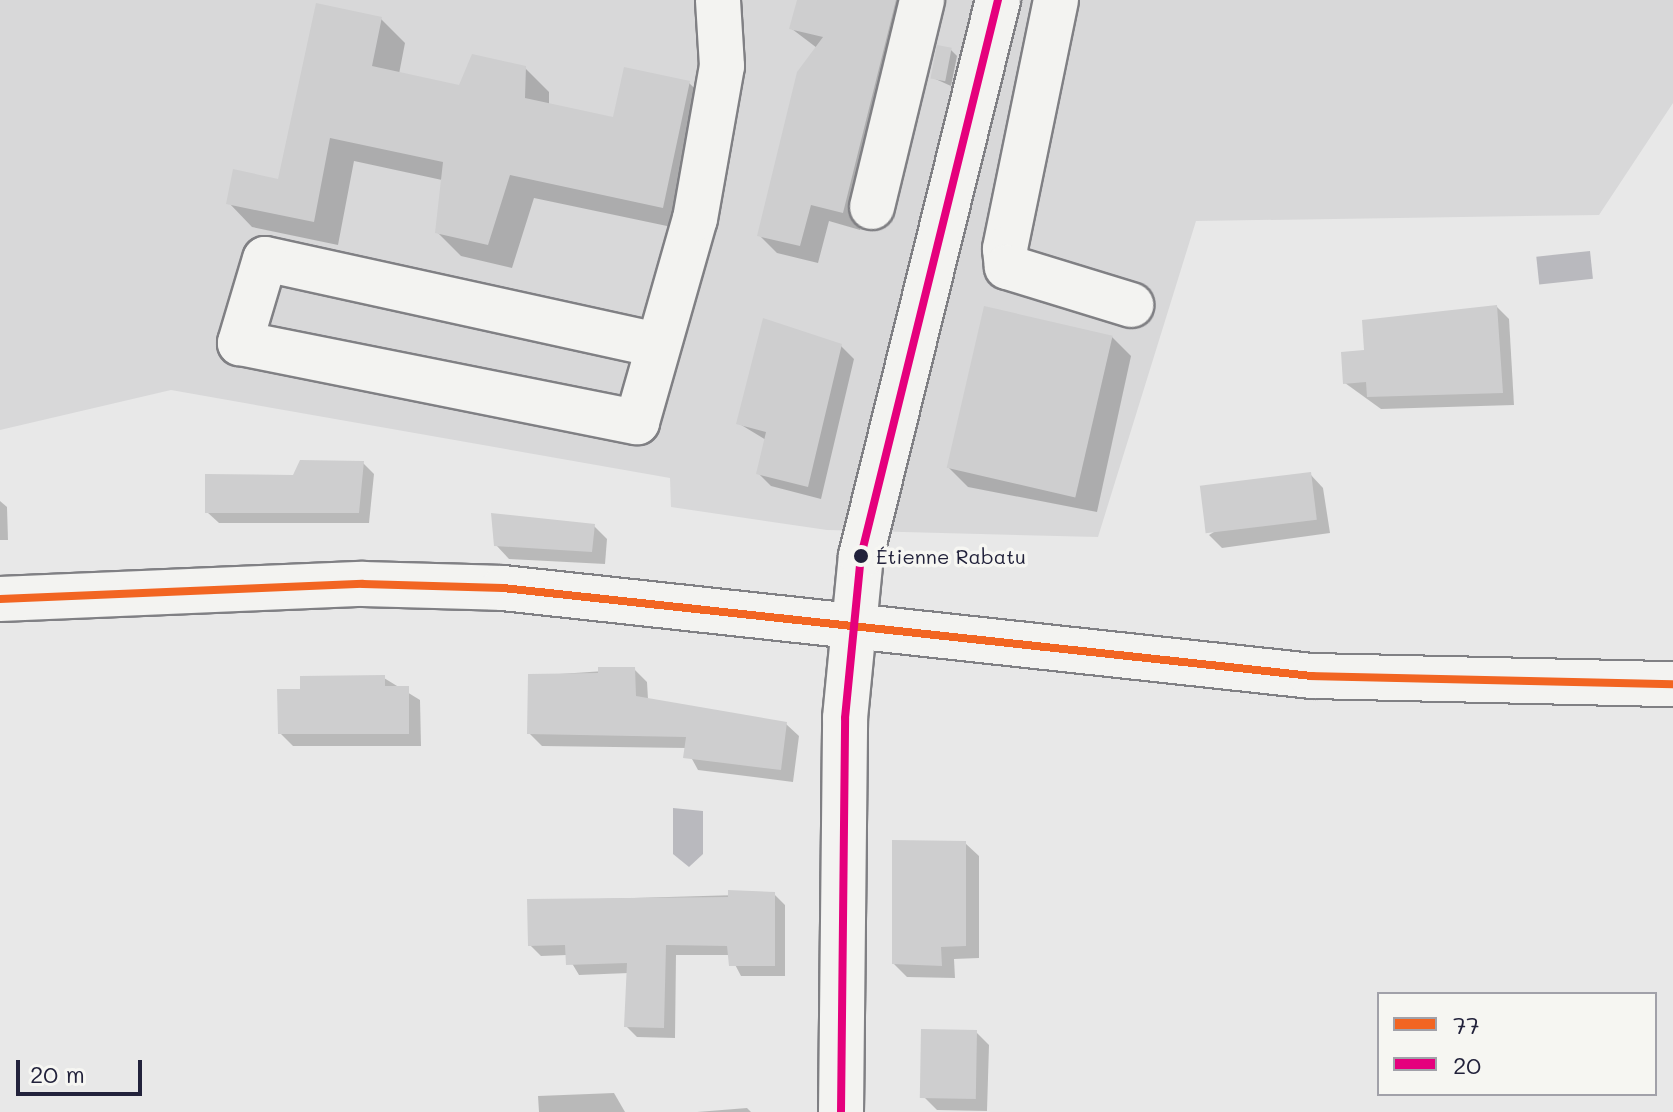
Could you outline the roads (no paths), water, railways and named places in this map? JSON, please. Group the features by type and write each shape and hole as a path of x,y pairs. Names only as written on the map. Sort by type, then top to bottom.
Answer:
{"street":[{"path":"657,345 265,259 240,343 637,422 695,219 722,66 718,0"},
{"path":"872,207 922,0"},
{"path":"841,1112 853,622 861,556 998,0"},
{"path":"1056,0 1005,249 1007,267 1131,305"},
{"path":"0,599 436,585 853,622 1312,676 1673,684"}],"place":[{"name":"Étienne Rabatu","path":"861,556"}]}
